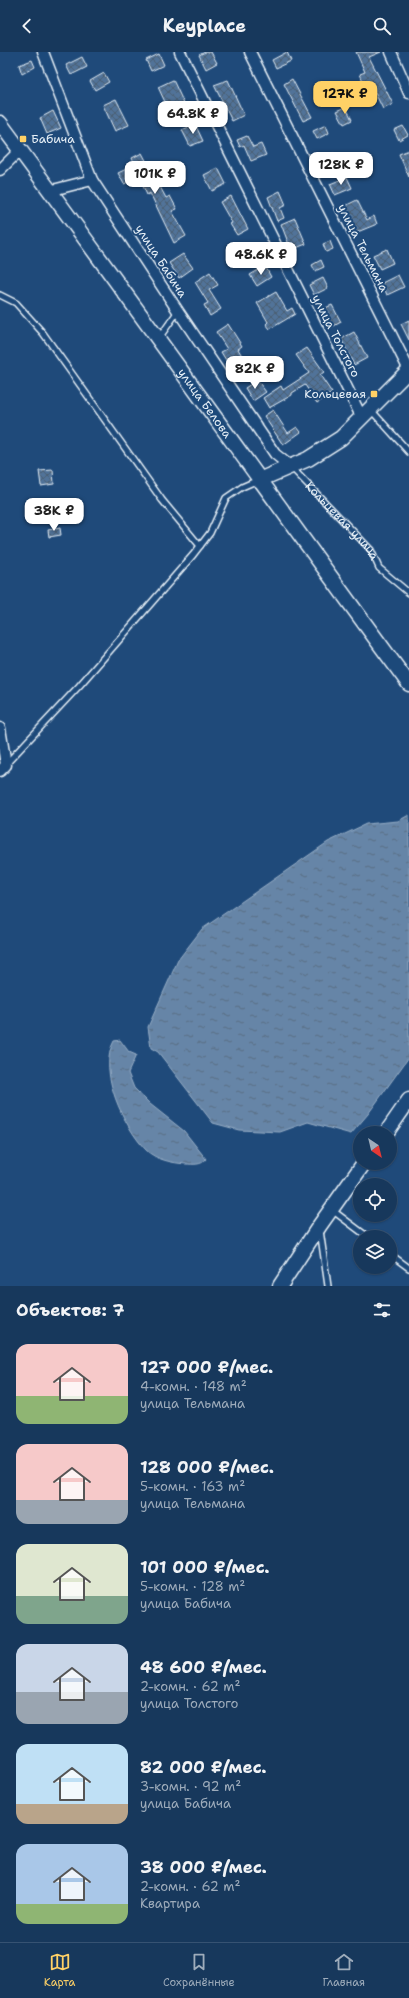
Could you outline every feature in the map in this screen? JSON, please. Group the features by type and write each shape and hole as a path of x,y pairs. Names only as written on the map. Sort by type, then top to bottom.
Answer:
{"main road":[{"name":"улица Белова","path":"0,123 159,338 259,480 409,684"},
{"path":"259,480 308,459 341,438 409,370"},
{"path":"391,1126 409,1100"},
{"path":"280,1286 320,1225 359,1170"}],"street":[{"name":"улица Бабича","path":"43,52 92,180 178,311 275,454 290,466"},
{"name":"улица Толстого","path":"180,52 366,414"},
{"name":"улица Тельмана","path":"250,52 409,370"},
{"path":"391,52 409,92"},
{"path":"0,170 20,150"},
{"path":"49,191 92,180"},
{"path":"0,728 3,768"}],"lane":[{"path":"0,295 16,303 42,333 162,500 200,546"},
{"path":"159,338 178,311"},
{"path":"366,414 409,452"},
{"name":"Кольцевая улица","path":"290,466 371,550 379,568 409,593"},
{"path":"3,768 79,686 200,546 210,533 226,498 242,487 259,480"},
{"path":"331,1209 359,1230"},
{"path":"320,1225 328,1286"},
{"path":"397,1259 409,1268"}],"water":[{"path":"409,815 409,1057 368,1114 358,1126 353,1126 353,1132 351,1134 308,1122 280,1132 239,1130 213,1123 158,1052 151,1048 148,1027 178,960 202,929 328,842 366,824 398,821"},
{"path":"120,1040 129,1052 136,1055 128,1073 134,1088 150,1104 184,1131 206,1159 202,1163 181,1164 170,1162 155,1156 146,1150 129,1127 115,1098 109,1067 110,1053 114,1041"}],"building":[{"path":"205,52 211,52 217,63 206,69 199,55"},
{"path":"287,52 291,61 276,68 272,60"},
{"path":"356,52 381,52 369,57 393,104 383,109 371,85 366,88 360,74 365,72"},
{"path":"159,54 164,65 151,71 146,60"},
{"path":"82,57 87,67 71,75 66,65"},
{"path":"32,60 35,67 22,74 19,65"},
{"path":"104,73 109,82 95,90 90,81"},
{"path":"292,79 312,117 303,121 284,84"},
{"path":"173,80 187,110 172,117 158,87"},
{"path":"228,80 244,115 232,121 214,85"},
{"path":"116,99 129,125 115,131 103,105"},
{"path":"346,107 352,120 344,124 337,111"},
{"path":"53,111 61,128 47,134 40,118"},
{"path":"195,124 203,141 190,146 182,130"},
{"path":"326,125 329,133 317,139 313,131"},
{"path":"403,126 408,135 399,140 394,130"},
{"path":"247,136 253,147 261,144 266,155 251,161 244,145 240,147 237,140"},
{"path":"409,150 409,177 399,154"},
{"path":"142,153 166,198 170,196 177,209 172,211 186,236 174,243 150,193 147,195 139,177 124,184 118,173 135,165 132,158"},
{"path":"334,153 339,164 322,172 317,161"},
{"path":"218,168 226,184 212,191 204,175"},
{"path":"347,177 352,188 335,195 330,184"},
{"path":"280,191 286,205 280,208 284,218 277,221 268,197"},
{"path":"231,196 248,229 237,235 220,202"},
{"path":"357,200 367,220 374,216 377,224 355,233 352,226 354,225 345,206"},
{"path":"295,218 306,244 291,250 281,224"},
{"path":"330,241 333,249 326,252 323,244"},
{"path":"387,249 393,263 380,269 373,255"},
{"path":"183,254 193,268 179,278 169,263"},
{"path":"321,260 324,267 315,271 312,265"},
{"path":"265,266 271,277 257,286 250,275"},
{"path":"210,272 218,285 209,290 221,309 210,316 204,305 208,303 195,282"},
{"path":"398,275 404,287 387,295 382,283"},
{"path":"323,278 328,288 314,295 309,285"},
{"path":"276,292 287,311 292,308 295,314 270,329 266,324 268,322 257,303"},
{"path":"332,305 341,322 330,328 321,310"},
{"path":"409,320 409,340 401,324"},
{"path":"228,324 242,346 238,349 247,364 234,373 221,352 227,349 216,332"},
{"path":"354,332 367,358 354,365 341,339"},
{"path":"307,348 324,372 320,375 332,393 317,403 305,385 292,393 292,395 269,408 263,398 281,386 283,390 309,373 296,355"},
{"path":"257,380 266,392 253,401 245,388"},
{"path":"273,410 288,433 297,427 301,432 283,445 264,416"},
{"path":"53,470 54,484 41,486 39,471"},
{"path":"60,528 61,535 49,537 48,530"}],"place":[{"name":"Бабича","path":"23,139"},
{"name":"Кольцевая","path":"374,394"}]}
